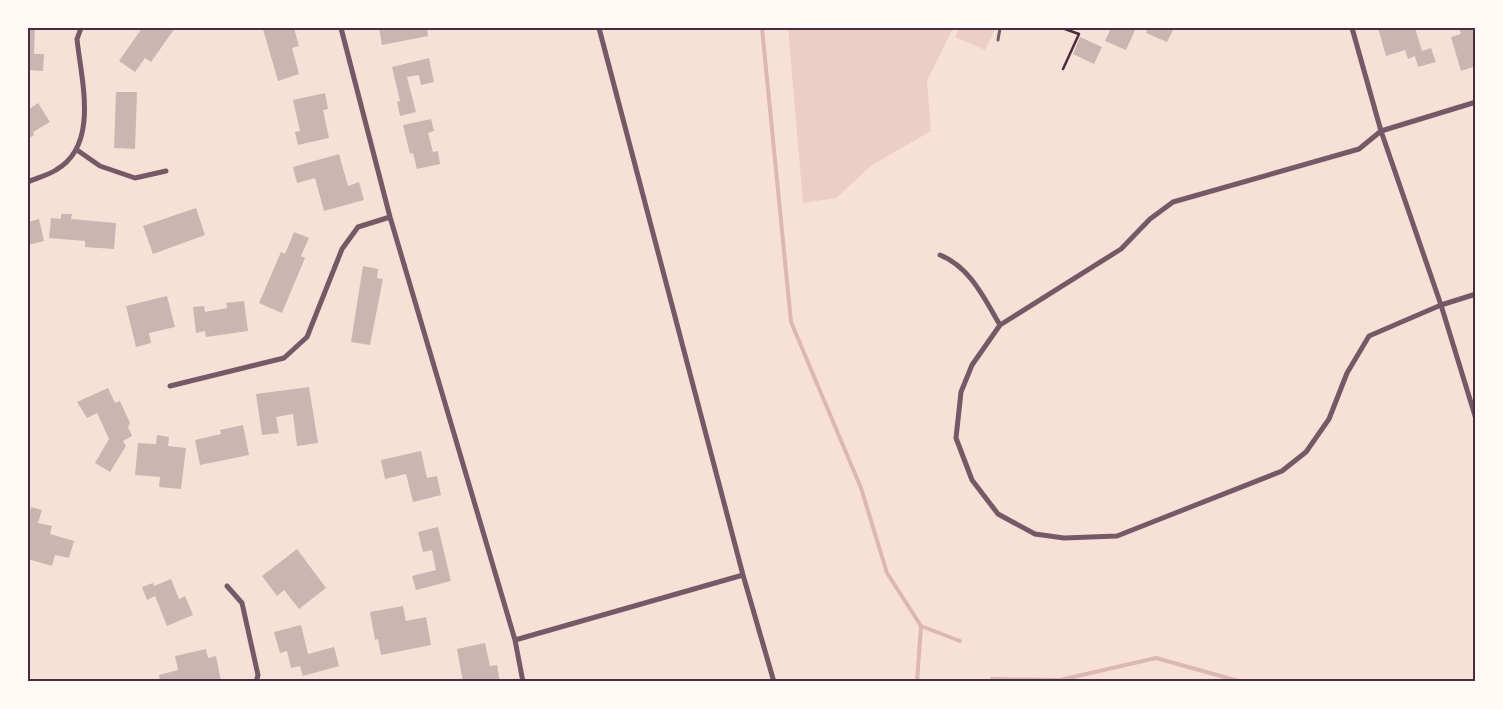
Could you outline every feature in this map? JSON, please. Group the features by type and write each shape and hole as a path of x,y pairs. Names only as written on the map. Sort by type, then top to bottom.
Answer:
{"street":[{"path":"28,182 58,169 77,150 85,117 76,39 81,28"},
{"path":"341,28 390,217 515,640 524,682"},
{"path":"599,28 743,575 774,682"},
{"path":"1352,28 1381,131 1441,305 1476,420"},
{"path":"1476,102 1381,131 1359,148 1173,202 1150,219 1121,249 1000,325 972,365 961,392 956,438 972,480 998,514 1035,534 1073,538 1117,536 1282,472 1306,452 1330,419 1347,373 1370,336 1441,305 1476,294"},
{"path":"77,150 100,166 135,178 166,171"},
{"path":"170,386 284,358 307,337 342,249 358,227 390,217"},
{"path":"940,255 954,261 967,273 1000,325"},
{"path":"515,640 743,575"},
{"path":"227,586 242,603 258,675 256,682"}],"lane":[{"path":"998,40 1000,28"}],"path":[{"path":"1062,28 1079,34 1063,69"}],"shaded area":[{"path":"788,28 953,28 927,81 931,131 872,165 836,198 803,203"},
{"path":"959,28 996,28 985,50 955,37"}],"building":[{"path":"28,28 35,28 34,54 44,54 43,71 28,70"},
{"path":"142,28 175,28 151,62 145,58 135,72 119,61"},
{"path":"294,28 299,46 292,48 299,74 278,81 263,29"},
{"path":"379,28 427,28 428,36 382,45"},
{"path":"1111,28 1136,28 1126,50 1105,41"},
{"path":"1148,28 1174,28 1167,42 1146,33"},
{"path":"1378,28 1415,28 1422,51 1431,48 1436,62 1418,67 1415,56 1408,59 1405,50 1386,56"},
{"path":"1459,28 1476,28 1476,66 1461,71 1451,37 1461,34"},
{"path":"1080,37 1102,47 1094,64 1073,54"},
{"path":"429,58 434,82 421,85 419,75 407,77 416,112 400,116 397,102 400,101 392,67"},
{"path":"116,92 137,92 135,149 114,148"},
{"path":"325,93 328,109 323,110 329,138 298,145 295,132 300,131 293,100"},
{"path":"38,103 50,122 33,132 34,135 28,139 28,110"},
{"path":"431,119 434,131 428,133 433,152 438,151 440,164 417,169 413,153 410,154 403,125"},
{"path":"339,154 348,186 359,182 364,200 324,211 315,178 297,183 293,167"},
{"path":"196,208 205,235 153,254 143,226"},
{"path":"61,214 72,214 71,219 116,223 114,249 85,247 85,241 49,238 51,218 61,219"},
{"path":"39,219 44,241 28,245 28,222"},
{"path":"294,232 309,238 301,256 305,258 282,313 259,303 281,252 285,254"},
{"path":"363,266 378,269 377,278 383,279 370,345 351,342"},
{"path":"167,296 175,327 149,333 151,343 136,347 126,306"},
{"path":"244,301 248,331 206,337 205,331 196,333 193,307 204,306 205,312 227,308 226,303"},
{"path":"309,387 318,443 297,446 293,414 276,417 279,433 262,435 256,394"},
{"path":"108,388 115,403 120,401 130,423 128,427 132,436 123,441 126,446 110,472 95,463 109,439 97,413 87,418 77,402"},
{"path":"243,425 249,455 200,465 195,440 221,434 220,430"},
{"path":"157,435 169,437 168,446 186,448 181,489 159,487 160,477 135,475 138,443 156,444"},
{"path":"421,451 427,478 437,476 441,495 413,502 406,474 385,479 381,460"},
{"path":"31,507 42,510 38,523 52,526 50,534 74,541 69,558 55,555 52,566 28,559 28,520"},
{"path":"438,527 451,581 416,590 412,576 436,570 432,550 423,552 418,532"},
{"path":"297,549 326,588 299,609 284,590 277,596 262,576"},
{"path":"171,579 179,599 185,596 193,615 167,626 155,596 147,600 142,587 153,583 154,586"},
{"path":"403,606 406,621 426,617 431,645 381,655 378,639 375,640 370,612"},
{"path":"301,625 308,654 334,647 339,666 303,676 300,666 291,668 287,651 280,653 274,632"},
{"path":"485,643 490,666 497,665 500,682 463,682 457,649"},
{"path":"206,649 208,658 216,656 221,681 160,682 159,675 178,670 175,656"}],"waterway":[{"path":"762,28 791,322 861,488 887,573 921,626 960,641"},
{"path":"917,682 921,626"},
{"path":"992,679 1060,680 1156,658 1242,682"}]}
